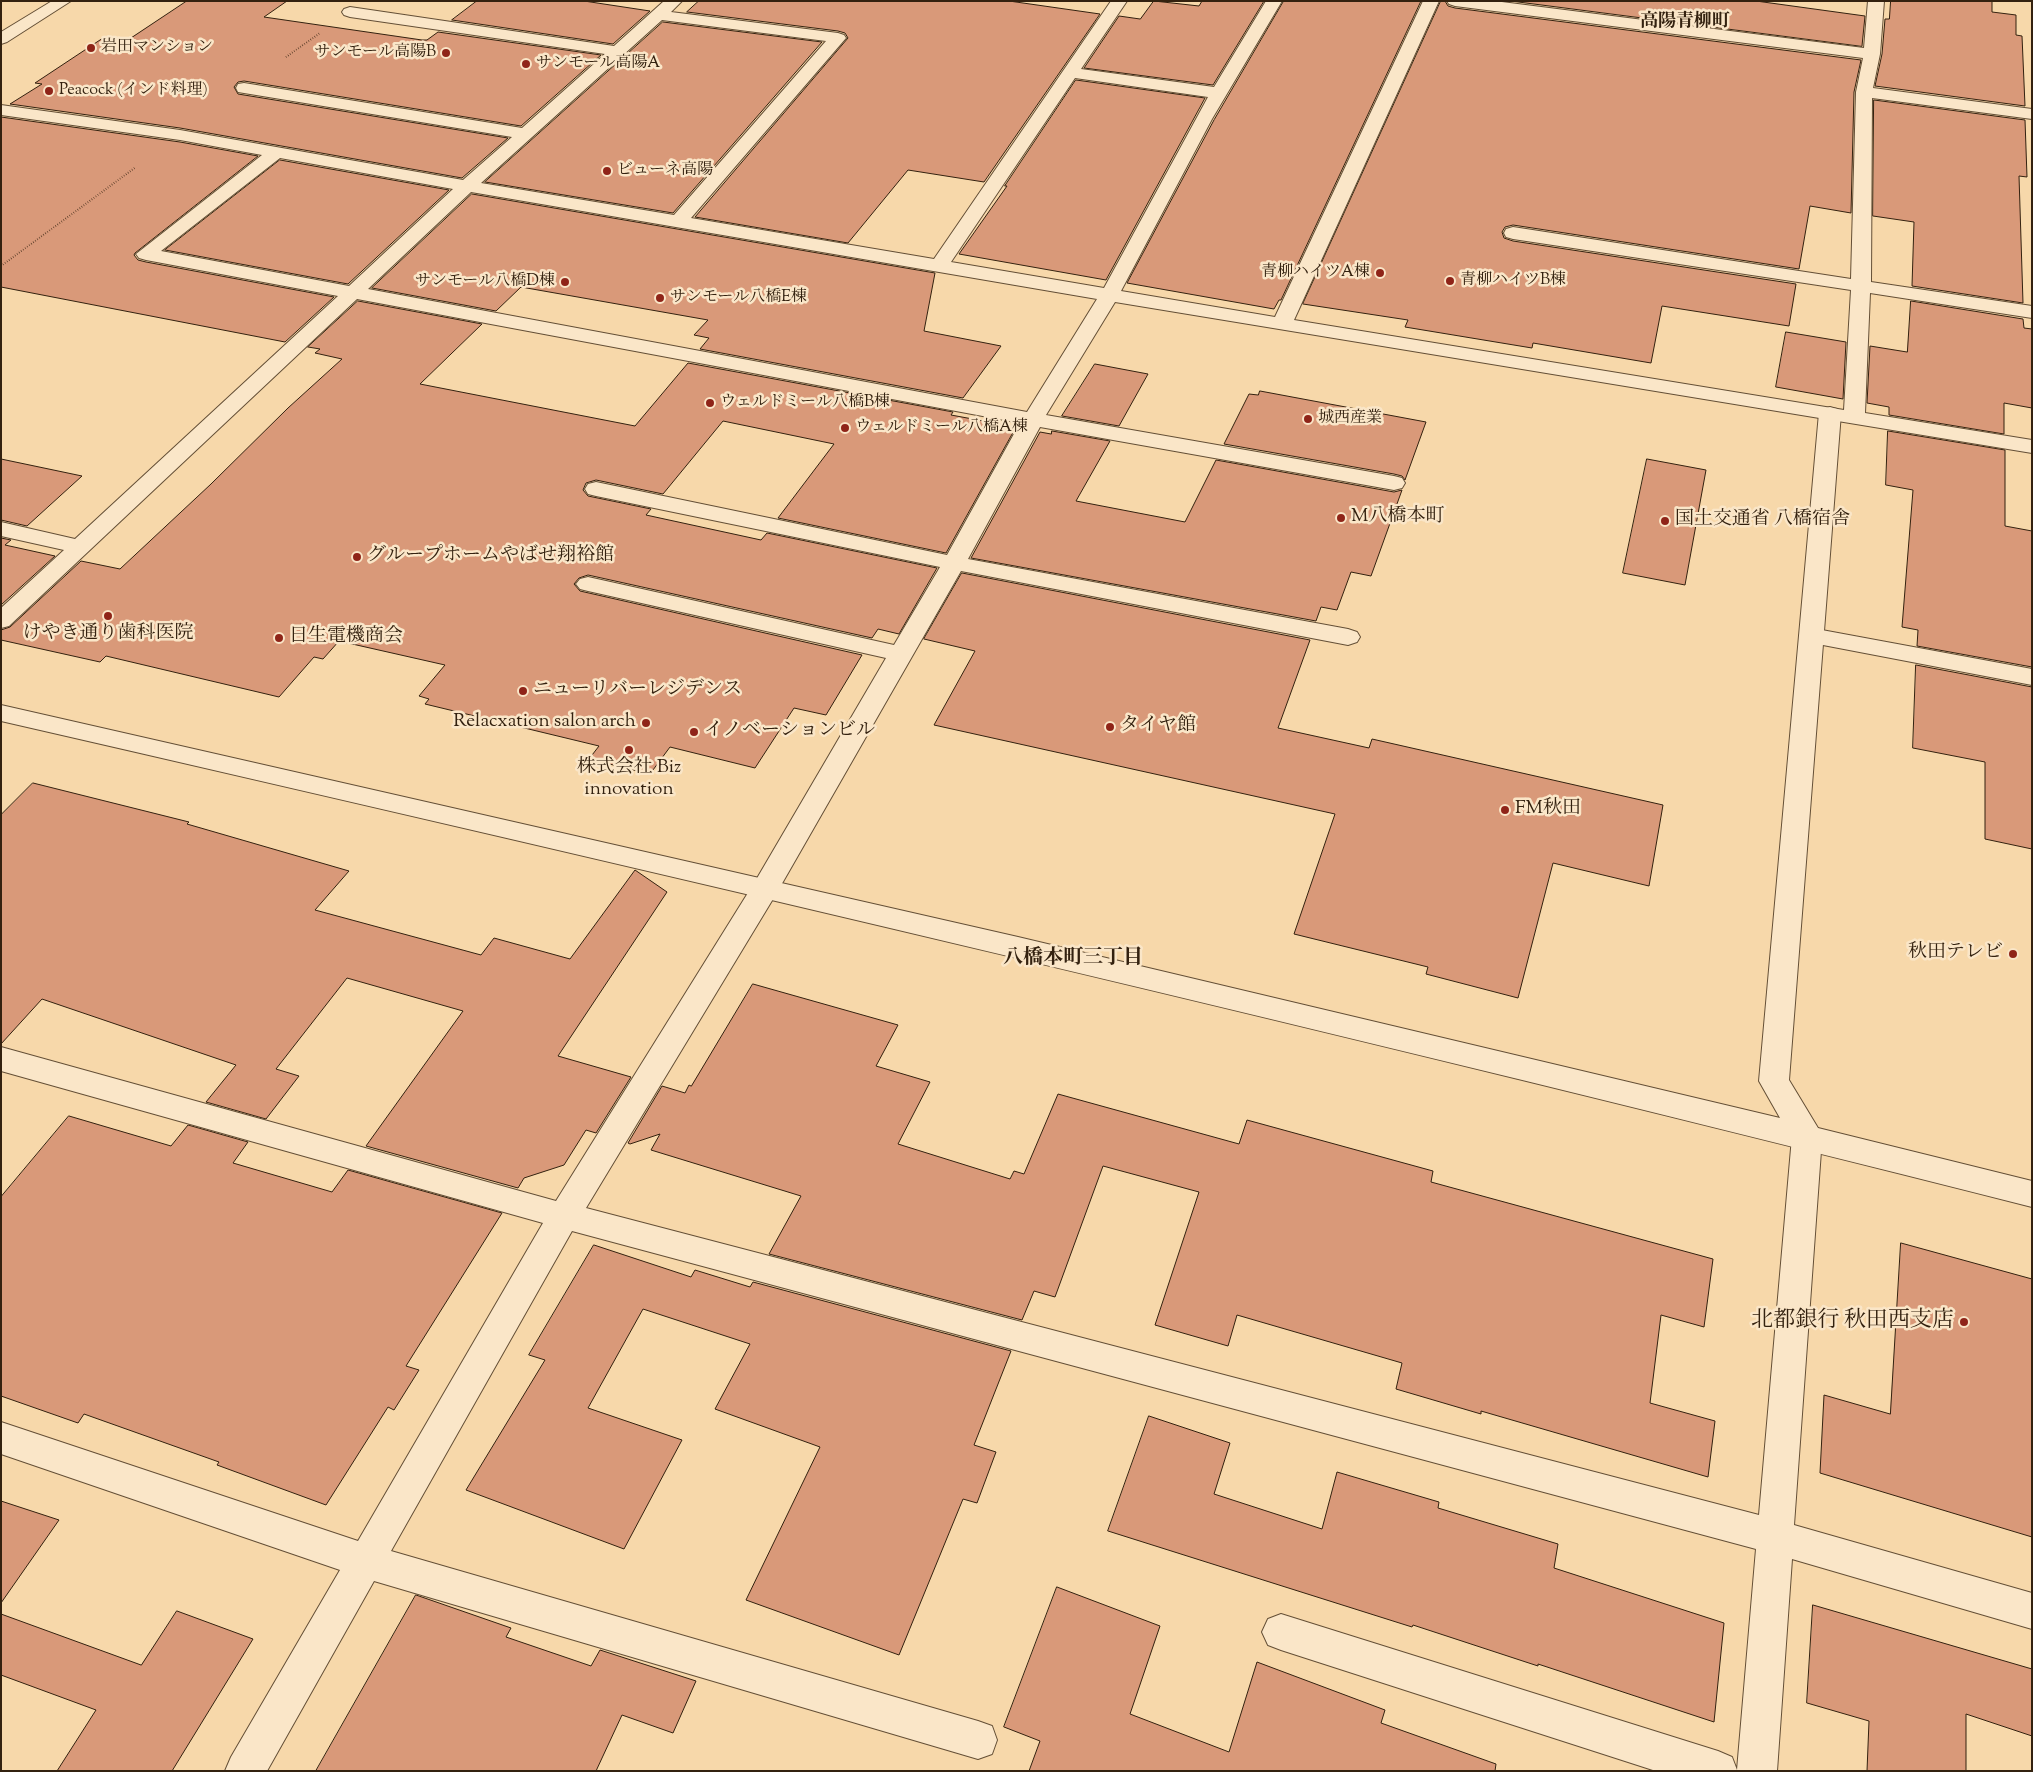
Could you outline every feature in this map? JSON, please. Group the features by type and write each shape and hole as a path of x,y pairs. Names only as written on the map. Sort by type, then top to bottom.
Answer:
{"street":[{"path":"6,32 63,1"},
{"path":"1,621 467,186 674,1"},
{"path":"940,265 1119,1"},
{"path":"246,1771 564,1216 766,887 954,563 1033,420 1110,294 1219,93 1274,1"},
{"path":"1282,324 1431,1"},
{"path":"1455,1 1872,54"},
{"path":"1757,1771 1777,1538 1807,1137 1774,1081 1812,636 1861,285 1864,92 1872,54 1876,1"},
{"path":"350,12 618,52"},
{"path":"658,15 838,38 679,221"},
{"path":"1071,73 1219,93"},
{"path":"244,88 526,134"},
{"path":"1864,92 2032,114"},
{"path":"1,110 180,135 467,186 1282,324 2032,447"},
{"path":"277,152 146,254 1033,420 1394,483"},
{"path":"1513,233 2032,312"},
{"path":"596,489 954,563 1348,637"},
{"path":"1,529 81,547"},
{"path":"588,584 901,654"},
{"path":"1812,636 2032,677"},
{"path":"1,713 766,887 1807,1137 2032,1194"},
{"path":"1,1058 564,1216 1777,1538 2032,1611"},
{"path":"1,1438 366,1561 978,1740"},
{"path":"1281,1632 1718,1771"}],"building":[{"path":"187,1 287,1 264,17 422,40 427,40 438,32 601,55 521,126 244,81 238,82 234,87 238,94 508,138 462,178 180,128 10,104 42,84 35,83 103,38 126,41"},
{"path":"477,1 584,1 650,11 613,44 452,20"},
{"path":"699,1 1009,1 1100,14 984,182 908,170 848,243 695,217 848,38 845,33 838,31 687,12"},
{"path":"1154,1 1199,6 1202,1 1264,1 1213,85 1084,68 1119,16 1140,19"},
{"path":"1284,1 1421,1 1281,300 1279,300 1274,309 1127,283 1214,120"},
{"path":"1441,1 1445,1 1448,6 1455,8 1861,60 1854,92 1851,213 1810,206 1799,269 1513,225 1505,227 1502,232 1504,238 1513,241 1796,284 1789,326 1662,306 1651,363 1533,343 1532,348 1405,327 1408,320 1303,304"},
{"path":"1511,1 1756,1 1865,16 1862,46"},
{"path":"1891,1 1992,1 1992,12 2016,15 2016,35 2022,36 2025,106 1875,86 1882,54 1885,19 1889,19"},
{"path":"663,22 822,42 673,213 485,182"},
{"path":"1076,80 1205,98 1106,280 959,254 1007,186 1005,186"},
{"path":"1874,100 2025,120 2027,177 2019,176 2023,303 1912,286 1914,222 1873,216"},
{"path":"1,117 180,142 258,156 134,255 138,260 146,262 334,297 285,342 1,287"},
{"path":"280,160 449,190 348,284 165,250"},
{"path":"472,194 935,273 924,331 1001,346 963,398 700,349 709,338 694,335 708,320 521,287 496,311 372,288"},
{"path":"358,301 482,324 420,384 635,426 688,363 953,412 951,415 1016,427 946,553 778,518 834,444 723,421 663,494 596,480 586,483 583,490 588,496 651,509 646,515 761,540 767,533 937,568 899,634 878,629 872,638 588,575 579,578 574,584 580,591 862,655 826,715 794,708 755,768 670,747 650,774 589,759 599,746 425,704 429,699 419,696 445,665 339,641 323,659 314,657 279,697 106,656 100,662 1,640 1,630 10,627 81,561 120,569 211,484 288,408 342,359 315,353 320,349 308,347"},
{"path":"1911,301 2023,319 2024,328 2032,329 2032,408 2004,403 2004,434 1889,415 1889,407 1867,403 1870,346 1907,352"},
{"path":"1786,332 1846,342 1843,399 1776,387"},
{"path":"1095,364 1148,374 1119,426 1062,416"},
{"path":"1260,391 1426,422 1405,480 1402,476 1394,474 1224,444 1249,394 1258,395"},
{"path":"1052,431 1110,441 1076,501 1185,522 1216,460 1394,492 1402,490 1371,576 1351,572 1337,610 1321,607 1316,621 971,558 1040,432 1051,434"},
{"path":"1888,431 2005,450 2005,526 2032,531 2032,667 1917,646 1918,630 1902,627 1913,490 1886,485"},
{"path":"1,459 82,476 27,526 1,520"},
{"name":"国土交通省 八橋宿舎","path":"1647,459 1706,470 1685,585 1623,573"},
{"path":"1,538 11,540 5,545 55,556 1,605"},
{"path":"962,573 1310,640 1278,728 1369,748 1372,739 1663,805 1649,886 1553,863 1518,998 1426,974 1428,967 1294,934 1335,814 934,725 975,651 924,639"},
{"path":"1916,665 2032,687 2032,849 1985,839 1985,762 1913,748"},
{"path":"33,783 189,822 187,824 349,871 315,910 481,955 494,938 570,959 635,870 667,892 558,1056 631,1077 596,1133 586,1130 564,1165 524,1178 518,1188 366,1146 463,1011 347,978 276,1069 299,1076 266,1119 206,1102 236,1065 42,999 1,1044 1,815"},
{"path":"753,984 898,1025 876,1066 930,1082 898,1144 1010,1179 1014,1171 1024,1174 1058,1094 1239,1144 1247,1120 1433,1171 1431,1182 1713,1259 1704,1327 1661,1315 1650,1403 1715,1421 1708,1477 1481,1411 1481,1414 1396,1389 1402,1363 1237,1315 1228,1346 1155,1325 1199,1192 1103,1166 1055,1297 1034,1291 1022,1320 769,1254 801,1196 651,1150 660,1134 630,1144 628,1143 662,1086 685,1093 689,1085 691,1086"},
{"path":"69,1116 171,1146 188,1125 248,1142 233,1163 332,1192 348,1170 502,1213 406,1366 419,1370 394,1410 388,1407 326,1505 217,1465 219,1462 84,1414 78,1423 1,1396 1,1197"},
{"path":"1901,1243 2032,1279 2032,1537 1820,1473 1824,1395 1890,1414"},
{"path":"594,1245 691,1277 695,1270 750,1287 753,1282 1011,1351 974,1445 996,1452 977,1503 963,1499 899,1655 746,1600 820,1447 715,1409 750,1344 643,1309 588,1408 682,1440 624,1549 466,1490 545,1360 529,1355"},
{"path":"1149,1416 1230,1443 1214,1494 1322,1529 1337,1472 1439,1502 1438,1508 1558,1544 1554,1568 1724,1623 1714,1722 1538,1664 1538,1666 1413,1625 1412,1627 1108,1531"},
{"path":"1,1501 59,1520 1,1603"},
{"path":"1057,1587 1160,1626 1130,1714 1229,1752 1257,1662 1385,1710 1381,1723 1496,1764 1495,1771 1029,1771 1040,1741 1004,1727"},
{"path":"416,1595 511,1628 506,1637 591,1666 600,1650 696,1681 673,1733 622,1715 596,1771 316,1771"},
{"path":"1813,1605 2032,1669 2032,1736 1966,1714 1966,1771 1867,1771 1869,1721 1807,1703"},
{"path":"177,1611 253,1639 172,1771 57,1771 96,1710 1,1675 1,1614 141,1665"}],"place":[{"name":"岩田マンション","path":"91,48"},
{"name":"サンモール高陽B","path":"446,53"},
{"name":"サンモール高陽A","path":"526,64"},
{"name":"Peacock (インド料理)","path":"49,91"},
{"name":"ビューネ高陽","path":"607,171"},
{"name":"青柳ハイツA棟","path":"1380,273"},
{"name":"青柳ハイツB棟","path":"1450,281"},
{"name":"サンモール八橋D棟","path":"565,282"},
{"name":"サンモール八橋E棟","path":"660,298"},
{"name":"ウェルドミール八橋B棟","path":"710,403"},
{"name":"城西産業","path":"1308,419"},
{"name":"ウェルドミール八橋A棟","path":"845,428"},
{"name":"M八橋本町","path":"1341,518"},
{"name":"国土交通省 八橋宿舎","path":"1665,521"},
{"name":"グループホームやばせ翔裕館","path":"357,557"},
{"name":"けやき通り歯科医院","path":"108,616"},
{"name":"日生電機商会","path":"279,638"},
{"name":"ニューリバーレジデンス","path":"523,691"},
{"name":"Relacxation salon arch","path":"646,723"},
{"name":"タイヤ館","path":"1110,727"},
{"name":"イノベーションビル","path":"694,732"},
{"name":"株式会社 Biz innovation","path":"629,750"},
{"name":"FM秋田","path":"1505,810"},
{"name":"秋田テレビ","path":"2013,954"},
{"name":"北都銀行 秋田西支店","path":"1964,1322"}],"district":[{"name":"高陽青柳町","path":"1685,23"},
{"name":"八橋本町三丁目","path":"1073,960"}]}
